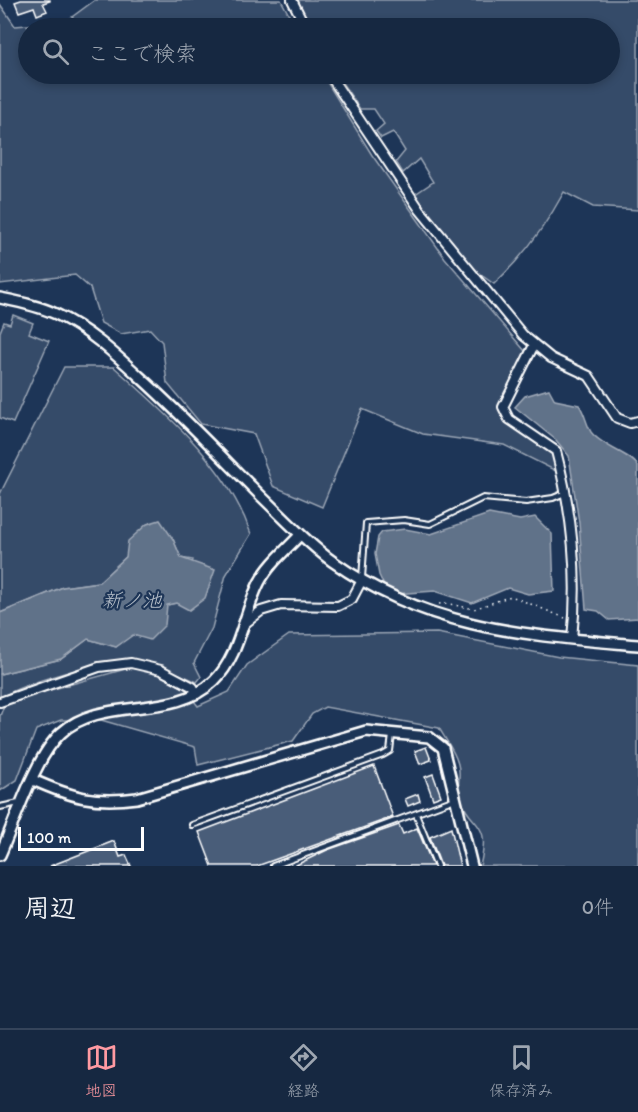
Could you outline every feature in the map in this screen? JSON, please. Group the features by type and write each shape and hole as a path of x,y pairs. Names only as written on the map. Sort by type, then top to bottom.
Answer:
{"street":[{"path":"292,0 301,18"},
{"path":"336,84 420,210 534,345 551,358 589,376 617,418 630,423 638,421"},
{"path":"0,298 55,314 97,339 153,389 300,535 331,561 362,580 418,608 449,619 516,634 638,645"},
{"path":"534,345 503,407 509,419 555,450 566,493 572,535 574,620 572,639"},
{"path":"0,855 51,744 62,732 76,723 105,713 169,704 197,694 224,669 260,581 272,563 300,535"},
{"path":"242,626 261,611 281,605 338,606 352,599 362,580"},
{"path":"0,702 99,667 132,663 161,670 193,687 197,694"},
{"path":"33,780 66,795 114,802 137,798 366,731 429,737 442,748 472,866"}],"lane":[{"path":"362,580 366,523 404,520 430,524 483,498 526,502 553,498 566,493"},
{"path":"192,825 383,755 390,751 392,734"},
{"path":"273,866 455,799"},
{"path":"0,807 14,803 22,804"},
{"path":"416,814 437,866"}],"path":[{"path":"436,604 445,603 474,609 511,596 553,615 574,620"}],"shaded area":[{"path":"95,0 281,0 291,18 70,18"},
{"path":"297,0 638,0 638,210 593,207 564,192 533,241 494,284 477,272 414,195 433,182 419,159 403,173 396,162 405,151 393,132 381,138 376,131 384,124 374,109 360,109 343,84 620,84 620,18 306,18"},
{"path":"0,4 15,26 18,26 18,84 328,84 372,155 445,258 525,351 501,406 503,420 554,455 556,471 504,445 423,434 362,409 322,507 273,486 254,434 201,424 167,383 162,342 150,329 121,334 101,323 90,288 75,275 0,284"},
{"path":"13,315 33,323 29,333 49,341 13,423 0,418 0,332 4,322 10,324"},
{"path":"64,367 114,367 155,403 194,443 212,464 241,509 251,534 226,575 212,628 194,663 201,677 197,682 165,668 132,660 103,663 45,679 0,698 0,674 61,659 88,639 116,647 167,605 176,603 193,560 181,558 173,539 126,557 99,582 63,587 0,613 0,494"},
{"path":"437,633 559,657 638,665 638,866 480,866 483,850 482,831 464,806 458,791 457,760 439,728 325,707 312,714 293,741 198,765 195,747 101,720 61,720 36,730 17,780 0,791 0,716 3,708 14,700 140,665 184,688 198,706 229,692 247,665 289,635"}],"water":[{"path":"549,389 555,400 579,405 591,432 638,466 638,618 609,620 598,611 586,609 579,523 569,456 556,440 515,407 525,396"},
{"path":"489,514 520,520 535,517 552,534 554,591 528,594 508,588 472,603 435,591 394,594 385,588 379,575 375,554 378,537 382,532 405,529 431,534"},
{"name":"新ノ池","path":"160,520 173,539 181,558 215,570 205,598 189,610 176,603 167,605 165,625 150,640 133,635 116,647 88,639 61,659 0,674 0,613 63,587 99,582 126,557 128,541 147,524"}],"building":[{"path":"21,0 50,1 43,3 47,11 37,15 34,7 19,12 15,2"},
{"path":"426,747 431,760 420,764 415,751"},
{"path":"374,766 393,817 257,866 212,866 199,832"},
{"path":"433,774 441,796 433,799 425,777"},
{"path":"418,794 420,801 408,806 405,799"},
{"path":"399,825 403,834 417,828 433,866 294,866 327,850"},
{"path":"451,828 460,866 441,866 430,837"},
{"path":"114,841 120,857 126,855 131,866 50,866"}]}
